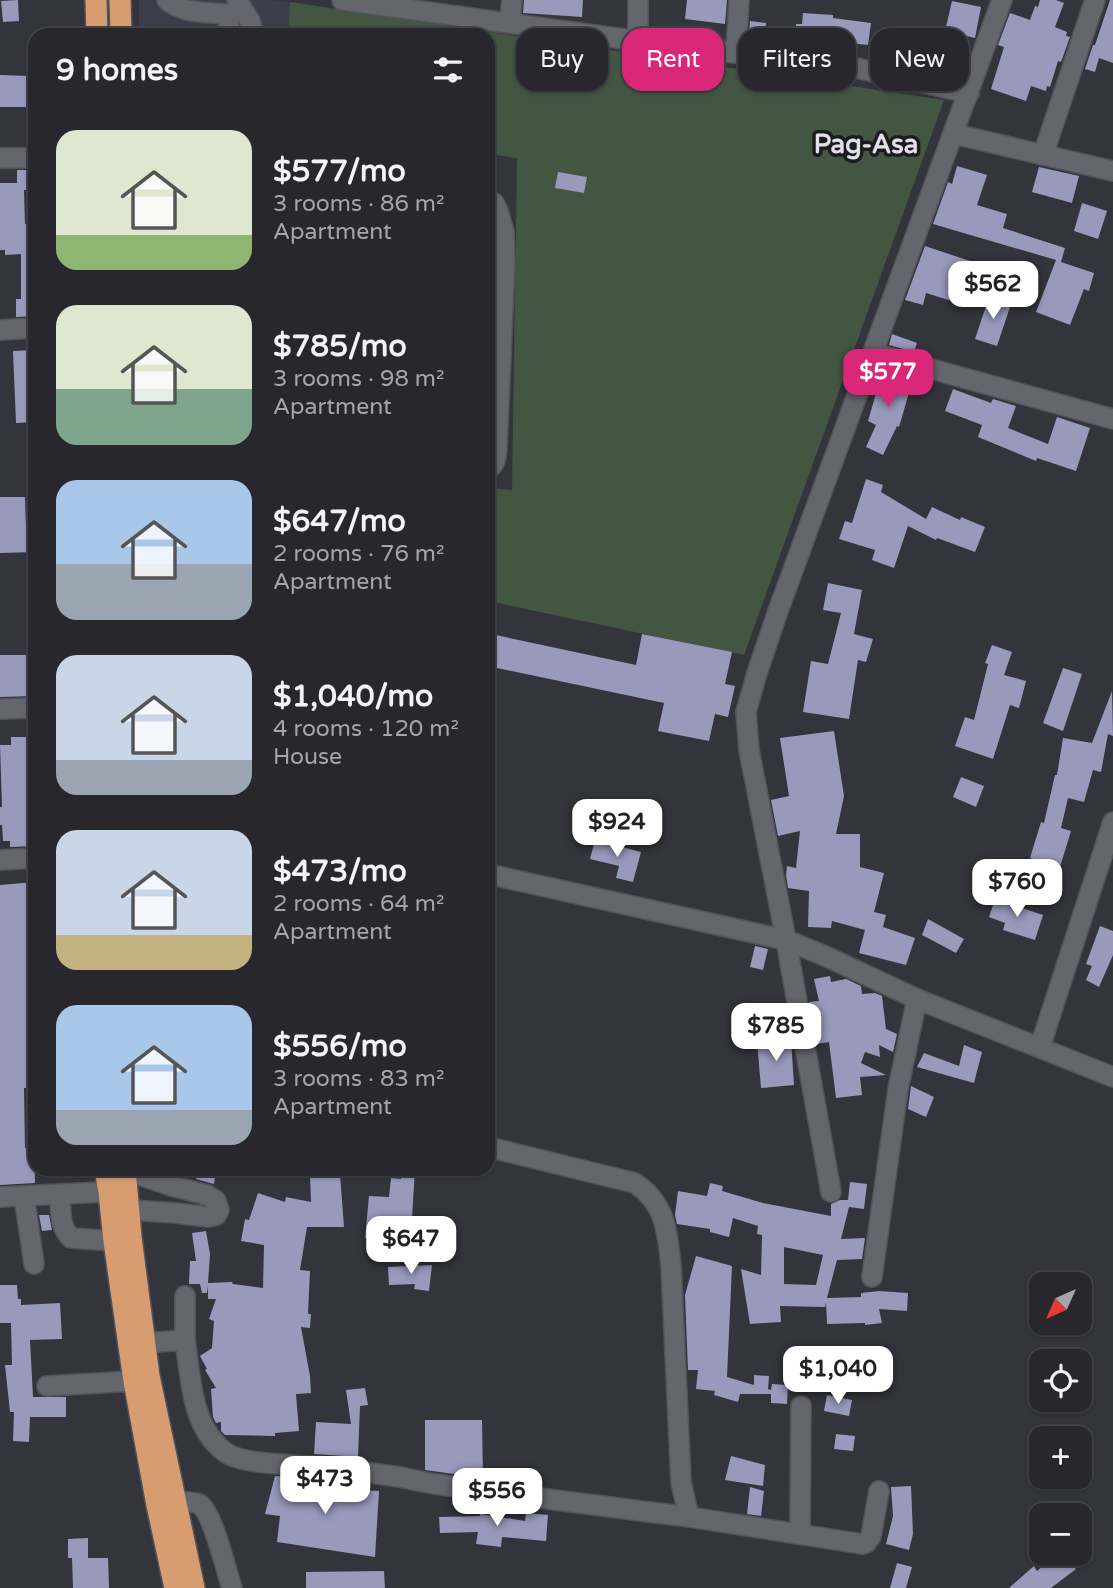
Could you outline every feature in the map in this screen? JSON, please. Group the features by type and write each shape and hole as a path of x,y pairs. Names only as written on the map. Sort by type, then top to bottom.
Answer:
{"highway":[{"path":"96,0 97,28"},
{"path":"120,0 121,28"},
{"path":"123,1186 114,1241 134,1381 157,1505 186,1587"},
{"path":"123,1186 149,1376 177,1502 186,1587"}],"street":[{"path":"167,0 185,10 235,15 247,28"},
{"path":"342,0 622,39"},
{"path":"510,22 512,0"},
{"path":"638,0 638,28"},
{"path":"737,52 739,0"},
{"path":"831,1192 749,750 746,712 778,611 1002,0"},
{"path":"1042,155 1095,0"},
{"path":"724,51 856,68 969,93"},
{"path":"954,134 1113,172"},
{"path":"0,158 28,158"},
{"path":"495,205 504,232 504,242 503,317 495,398"},
{"path":"0,330 28,328"},
{"path":"873,352 1113,419"},
{"path":"0,709 28,708"},
{"path":"1040,1047 1113,822"},
{"path":"0,860 28,858"},
{"path":"495,876 786,940 917,999 1113,1077"},
{"path":"872,1277 898,1089 917,999"},
{"path":"495,1149 635,1184 646,1191 661,1212 668,1233 671,1265 681,1482 689,1517"},
{"path":"0,1197 60,1195 123,1186"},
{"path":"60,1195 61,1222 71,1238 114,1241"},
{"path":"24,1196 34,1264"},
{"path":"185,1296 185,1340 193,1397 199,1417 217,1446 228,1454 265,1462 396,1476 447,1486 689,1517 862,1544 872,1536 879,1491"},
{"path":"145,1343 185,1340"},
{"path":"47,1386 134,1381"},
{"path":"800,1533 802,1406"},
{"path":"177,1502 196,1502 205,1509 232,1588"}],"shaded area":[{"path":"139,0 290,2 288,28 139,28"}],"green space":[{"path":"290,2 464,28 288,28"},
{"path":"495,33 516,36 516,91 608,91 608,50 622,52 622,91 724,91 724,67 738,69 738,91 856,91 856,87 944,100 744,655 495,602 495,489 512,490 517,158 495,155"}],"building":[{"path":"18,0 19,21 3,22 1,1"},
{"path":"524,0 583,0 582,17 523,13"},
{"path":"687,0 727,0 725,24 685,19"},
{"path":"1040,0 1064,3 1055,27 1067,32 1066,36 1070,37 1061,62 1058,61 1050,87 1047,86 1046,91 1031,86 1026,101 991,89 1004,47 998,45 1010,13 1030,20"},
{"path":"1110,0 1113,0 1113,63 1099,58 1095,72 1085,69"},
{"path":"952,1 981,7 975,38 969,37 969,28 946,28"},
{"path":"803,13 833,15 833,18 871,23 868,45 856,44 856,28 796,28 796,24 802,24"},
{"path":"750,21 766,23 766,28 750,28"},
{"path":"0,75 28,76 27,107 0,107"},
{"path":"957,166 987,175 977,205 1007,214 1003,228 1065,248 1061,262 1094,273 1089,291 1084,289 1070,325 1036,312 1056,260 933,224 948,182 952,184"},
{"path":"1039,167 1079,176 1072,203 1032,192"},
{"path":"17,170 28,170 28,190 24,190 25,224 28,224 28,316 16,317 16,299 21,299 21,254 5,255 5,250 0,250 0,183 17,183"},
{"path":"558,172 587,177 584,193 555,188"},
{"path":"1082,203 1107,211 1098,239 1074,231"},
{"path":"925,246 994,269 982,306 959,298 958,303 926,293 923,305 905,300"},
{"path":"989,297 1011,304 997,346 975,339"},
{"path":"892,334 917,343 914,352 889,345"},
{"path":"28,350 28,422 16,423 13,351"},
{"path":"883,369 913,379 899,427 897,426 883,455 866,447 876,425 868,421"},
{"path":"953,389 991,403 993,399 1016,406 1008,428 1048,444 1057,417 1090,428 1076,471 1037,458 1036,461 978,437 982,425 945,411"},
{"path":"866,479 883,485 881,492 926,519 932,507 960,520 961,517 985,527 975,552 937,538 936,540 908,526 894,568 872,560 875,550 839,539 845,521 852,523"},
{"path":"0,497 25,497 28,552 0,553"},
{"path":"828,583 862,590 854,634 873,639 866,662 858,660 849,719 803,712 811,661 828,664 841,613 823,610"},
{"path":"642,634 732,652 725,684 735,686 728,717 715,714 709,741 658,731 664,703 495,667 495,635 636,665"},
{"path":"992,645 1012,652 1004,675 1026,681 1019,708 1010,705 993,759 955,746 965,717 974,720 988,664 985,663"},
{"path":"0,655 28,655 28,696 0,697"},
{"path":"1063,668 1082,674 1063,731 1043,723"},
{"path":"1112,691 1113,736 1108,734 1101,772 1093,770 1084,802 1068,798 1061,828 1071,831 1060,867 1030,858 1041,822 1044,823 1057,775 1063,738 1092,743"},
{"path":"834,731 844,796 836,834 860,834 860,867 884,873 874,912 886,915 883,927 915,938 906,965 859,953 865,930 832,921 831,928 808,927 809,891 788,888 787,866 796,868 800,831 778,836 771,800 789,796 780,738"},
{"path":"11,737 27,737 28,846 10,847 10,841 3,841 0,825 0,745 11,745"},
{"path":"961,777 984,786 976,807 953,797"},
{"path":"595,840 641,852 633,882 616,878 619,866 590,859"},
{"path":"28,883 28,1088 24,1088 25,1148 28,1148 28,1176 35,1176 35,1183 0,1185 0,885"},
{"path":"995,899 1043,915 1035,940 1003,930 1005,923 989,917"},
{"path":"928,919 964,939 956,953 922,935"},
{"path":"1100,926 1113,931 1113,955 1099,987 1086,980 1092,966 1086,964"},
{"path":"755,946 768,949 763,970 750,967"},
{"path":"830,976 831,982 846,979 861,986 862,994 875,993 882,996 886,1029 897,1034 893,1052 879,1045 880,1057 865,1052 861,1063 886,1075 860,1077 862,1095 836,1098 829,1042 817,1044 809,1002 819,1001 814,979"},
{"path":"767,1011 769,1038 747,1040 745,1012"},
{"path":"791,1039 794,1085 761,1088 757,1041"},
{"path":"964,1045 982,1052 974,1083 917,1067 924,1053 959,1066"},
{"path":"911,1086 934,1097 926,1117 908,1109"},
{"path":"196,1176 215,1176 214,1184 196,1179"},
{"path":"310,1176 340,1176 344,1227 307,1227 300,1270 310,1271 310,1328 301,1327 311,1393 296,1394 299,1431 275,1433 275,1436 225,1435 221,1431 221,1422 216,1423 213,1417 211,1389 216,1388 200,1356 212,1348 214,1321 209,1319 216,1299 208,1299 208,1286 207,1293 202,1293 200,1284 189,1284 190,1261 196,1261 192,1233 206,1231 210,1254 208,1283 232,1282 263,1288 264,1245 241,1241 245,1219 249,1220 258,1193 285,1202 286,1197 311,1202"},
{"path":"401,1176 415,1176 412,1218 406,1217 405,1240 365,1238 369,1196 389,1197 391,1178 401,1179"},
{"path":"850,1182 867,1184 864,1209 849,1207 841,1239 865,1238 862,1259 837,1260 827,1298 861,1297 861,1293 879,1291 908,1293 907,1311 879,1309 882,1323 827,1324 826,1302 825,1307 780,1306 781,1322 750,1324 741,1269 761,1275 762,1235 757,1234 758,1226 733,1218 729,1237 710,1232 710,1229 677,1224 675,1215 678,1191 707,1196 710,1183 723,1186 722,1191 763,1203 831,1216 831,1204 848,1200","holes":["784,1247 823,1255 816,1285 784,1284"]},
{"path":"39,1215 49,1215 52,1230 42,1231"},
{"path":"696,1256 732,1266 727,1377 754,1385 754,1375 769,1376 768,1389 771,1390 772,1384 788,1385 787,1404 771,1403 771,1394 740,1394 738,1402 714,1395 715,1391 696,1389 698,1370 688,1370 685,1295"},
{"path":"432,1265 429,1291 414,1289 415,1284 389,1285 388,1267"},
{"path":"0,1285 17,1285 21,1305 60,1303 62,1339 30,1340 33,1397 66,1397 66,1417 30,1417 29,1442 13,1441 14,1412 10,1412 5,1365 12,1365 11,1323 0,1323"},
{"path":"365,1388 368,1405 360,1406 358,1457 314,1454 316,1422 351,1424 346,1390"},
{"path":"827,1395 852,1400 849,1416 824,1411"},
{"path":"425,1420 482,1420 483,1478 425,1470"},
{"path":"836,1434 855,1436 853,1451 834,1449"},
{"path":"731,1456 765,1465 763,1486 725,1480"},
{"path":"275,1476 328,1480 327,1488 379,1491 375,1557 277,1542 280,1516 265,1514"},
{"path":"911,1486 913,1534 909,1550 886,1544 893,1516 891,1487"},
{"path":"750,1487 764,1491 761,1516 747,1514"},
{"path":"526,1513 548,1515 546,1541 502,1537 501,1547 476,1544 478,1532 440,1533 439,1517 480,1514 525,1521"},
{"path":"88,1538 88,1558 108,1558 109,1588 73,1588 68,1539"},
{"path":"897,1563 912,1567 906,1588 890,1588"},
{"path":"1034,1566 1037,1571 1043,1566 1073,1566 1076,1569 1051,1588 1009,1588"},
{"path":"384,1571 385,1588 306,1588 306,1572"}],"district":[{"name":"Pag-Asa","path":"866,144"}]}
